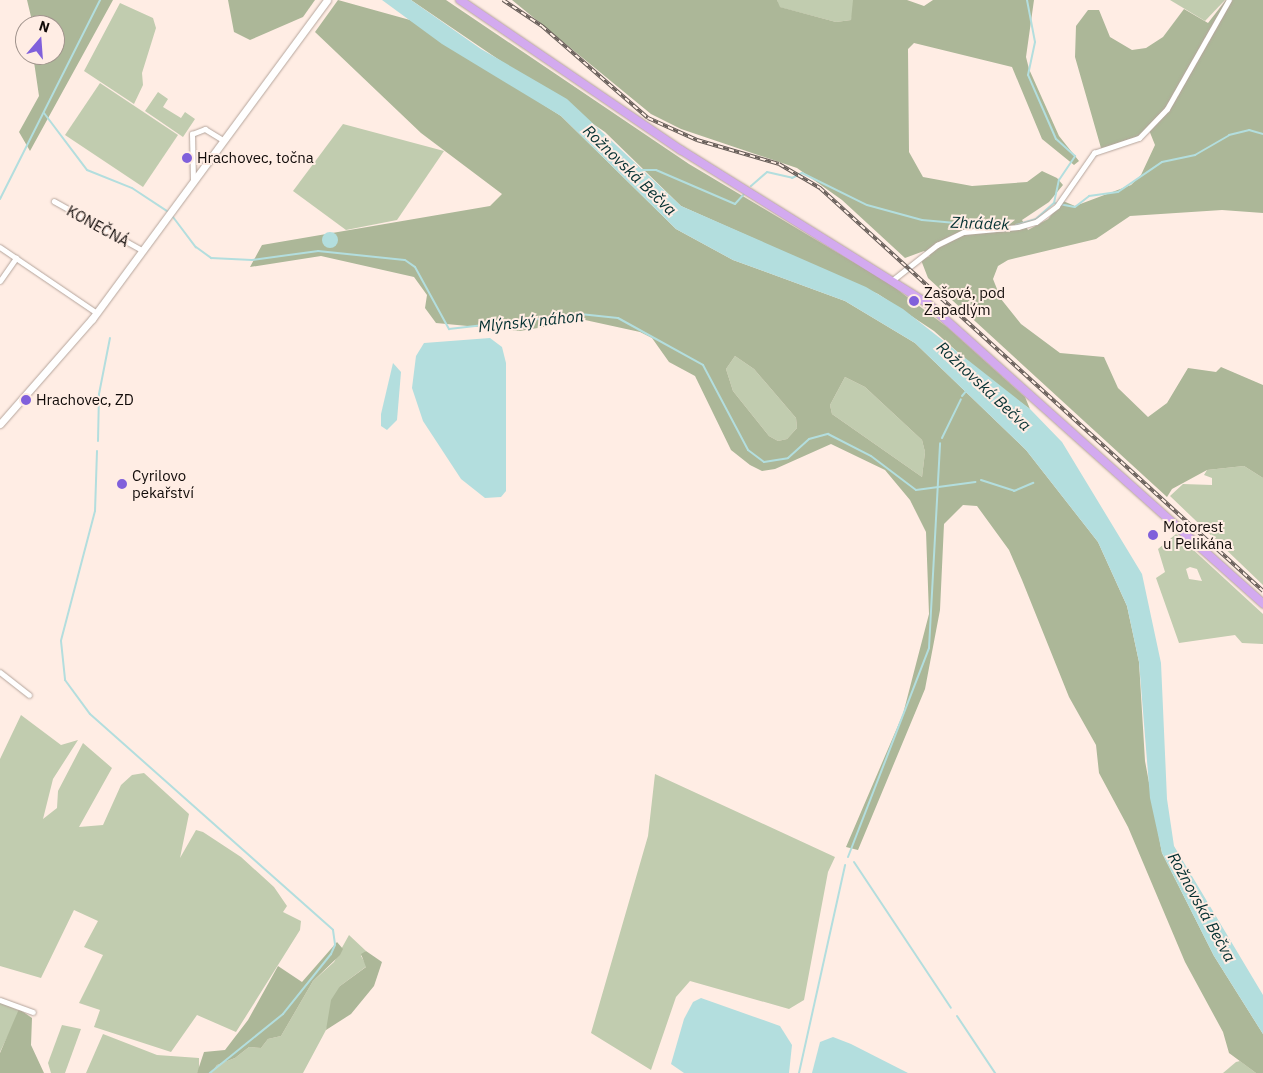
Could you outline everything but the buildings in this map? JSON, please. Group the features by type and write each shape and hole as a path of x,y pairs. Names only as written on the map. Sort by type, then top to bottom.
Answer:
{"main road":[{"path":"460,0 681,150 894,279 991,356 1263,604"}],"street":[{"path":"0,424 96,313 326,0"},
{"path":"894,279 937,245 964,232 1018,227 1036,222 1057,206 1060,199 1094,154 1139,138 1166,109 1229,0"},
{"path":"192,182 192,134 205,129 223,140"},
{"name":"KONEČNÁ","path":"54,201 142,250"},
{"path":"0,247 96,313"},
{"path":"0,282 16,258"},
{"path":"0,672 29,695"},
{"path":"0,1000 33,1012"}],"green space":[{"path":"27,0 113,0 30,151 19,132 39,96 34,65 65,65 65,15 31,15"},
{"path":"228,0 315,0 303,17 250,40 234,32"},
{"path":"338,0 410,20 561,116 676,229 733,260 845,301 915,343 1026,450 1098,542 1127,606 1139,662 1145,761 1162,853 1214,956 1263,1034 1263,1073 1256,1073 1229,1053 1223,1032 1185,962 1128,827 1099,773 1096,745 1069,697 1009,550 977,506 963,505 944,524 940,610 925,689 858,850 846,847 903,714 929,614 926,532 910,500 885,470 831,444 775,469 762,471 750,465 731,450 695,376 669,362 652,338 640,332 585,320 520,331 436,323 425,308 427,295 414,277 321,256 250,267 262,245 490,206 502,194 421,133 315,32","holes":["735,356 754,369 796,418 797,428 787,439 778,441 769,436 733,391 726,369","845,377 865,387 922,440 925,452 922,477 832,414 830,405"]},
{"path":"411,0 446,0 689,164 890,284 947,327 1025,397 1030,409 988,379 934,331 878,294 681,206 605,132"},
{"path":"512,0 777,0 780,7 836,22 851,20 853,0 907,0 924,6 933,0 1034,0 1026,57 1029,69 1059,136 1079,161 1074,165 1042,139 1012,67 914,43 908,49 909,152 923,177 972,186 1027,182 1042,171 1057,178 1063,185 1049,202 1022,220 1028,230 1048,219 1063,201 1075,206 1131,185 1141,175 1155,145 1149,130 1122,145 1101,148 1075,57 1076,26 1088,10 1099,10 1110,37 1132,50 1146,48 1163,37 1184,9 1208,23 1226,0 1263,0 1263,213 1222,210 1130,216 1096,239 1008,260 998,266 993,279 1001,299 1021,324 1060,353 1104,357 1118,388 1148,417 1167,403 1188,368 1216,372 1221,367 1263,385 1263,478 1244,466 1207,470 1172,489 1167,497 928,278 921,260 930,256 924,251 905,258 842,200 797,168 681,129 651,114"},
{"path":"777,0 853,0 854,9 851,20 836,22 779,7"},
{"path":"1170,0 1225,0 1205,21"},
{"path":"120,3 153,18 156,28 142,73 143,85 134,104 84,71"},
{"path":"100,83 178,135 143,187 65,135"},
{"path":"158,92 168,99 163,107 181,118 185,112 195,119 183,137 145,111"},
{"path":"343,124 444,151 397,220 346,230 293,191"},
{"path":"735,356 754,369 796,418 797,428 787,439 778,441 769,436 733,391 726,369"},
{"path":"845,377 865,387 922,440 925,452 922,477 832,414 830,405"},
{"path":"1244,466 1263,478 1263,585 1170,496 1183,484 1212,485 1212,478 1204,475 1207,470"},
{"path":"1176,534 1263,614 1263,644 1242,643 1235,635 1179,643 1156,578 1165,572 1158,549","holes":["1190,567 1197,569 1202,581 1189,579 1186,569"]},
{"path":"21,715 61,745 78,740 53,779 43,819 57,808 58,791 83,743 112,768 79,827 103,825 121,785 132,775 144,773 189,814 180,858 196,830 203,832 241,857 274,887 287,906 283,912 301,921 300,930 236,1032 197,1015 171,1052 94,1027 100,1010 79,1003 103,955 84,947 98,921 74,910 41,978 0,966 0,759"},
{"path":"655,774 835,857 828,872 804,1000 789,1009 690,981 676,997 651,1070 591,1033 648,836"},
{"path":"349,935 366,951 361,956 367,966 340,986 326,1030 303,1073 211,1073 217,1065 235,1058 249,1047 261,1048 268,1039 281,1036 313,981 334,962"},
{"path":"337,942 343,949 340,955 313,981 281,1036 268,1039 261,1048 249,1047 235,1058 217,1065 211,1073 197,1073 204,1052 225,1050 248,1020 278,966 302,982"},
{"path":"366,951 382,962 374,986 351,1014 326,1030 331,1000 340,986 366,967 361,954"},
{"path":"0,1002 20,1011 0,1052"},
{"path":"19,1009 32,1018 31,1045 44,1073 0,1073 0,1053"},
{"path":"62,1025 81,1029 65,1073 51,1073 48,1063"},
{"path":"103,1034 157,1055 199,1058 199,1069 197,1073 86,1073"},
{"path":"1240,1061 1256,1073 1223,1073 1236,1062"}],"water":[{"name":"Rožnovská Bečva","path":"382,0 411,0 481,49 567,99 681,206 866,287 903,309 1030,409 1062,442 1142,574 1161,663 1167,799 1174,846 1263,995 1263,1034 1214,956 1162,853 1150,798 1139,662 1127,606 1098,542 1026,450 915,343 845,301 733,260 676,229 561,116 442,44"},
{"path":"327,232 333,232 338,237 336,246 327,248 322,243 322,237"},
{"path":"490,338 502,347 506,363 506,491 501,497 485,498 461,479 423,421 412,388 416,356 424,343"},
{"path":"393,363 401,372 397,420 387,430 381,426 381,414"},
{"path":"701,998 780,1026 792,1045 789,1073 684,1073 671,1064 684,1019 693,1002"},
{"path":"833,1037 908,1073 812,1073 820,1042"}],"waterway":[{"path":"0,199 100,0"},
{"name":"Zhrádek","path":"1016,225 1036,219 1054,203 1059,180 1075,156 1056,139 1028,75 1035,42 1027,0"},
{"name":"Mlýnský náhon","path":"44,113 87,170 132,188 167,211"},
{"path":"1054,203 1075,207 1089,196 1118,192 1162,162 1195,155 1229,135 1249,130 1263,134"},
{"name":"Zhrádek","path":"638,170 656,170 735,204 744,194"},
{"name":"Zhrádek","path":"751,186 767,172 792,178 802,173 867,205 922,220 1001,227"},
{"name":"Mlýnský náhon","path":"173,217 196,247 211,258 252,260 318,251 405,260 415,267 449,329 580,314 618,318 703,365 748,450 764,462 788,458 809,439 828,434 871,456 916,490 975,482"},
{"path":"98,441 99,394 110,338"},
{"name":"Rožnovská Bečva","path":"962,396 967,390"},
{"path":"942,438 961,399"},
{"path":"848,857 929,648 940,443"},
{"path":"97,451 95,511 61,641 65,680 90,714 333,930 335,945 331,954 283,1014 210,1073"},
{"name":"Mlýnský náhon","path":"981,480 1014,491 1033,483"},
{"path":"854,862 951,1008"},
{"path":"799,1073 845,865"},
{"path":"957,1016 995,1073"}],"railway":[{"path":"503,0 542,26 648,118 697,140 779,164 820,188 1263,591"}],"place":[{"name":"Hrachovec, točna","path":"187,158"},
{"name":"Zašová, pod Zapadlým","path":"914,301"},
{"name":"Hrachovec, ZD","path":"26,400"},
{"name":"Cyrilovo pekařství","path":"122,484"},
{"name":"Motorest u Pelikána","path":"1153,535"}]}
